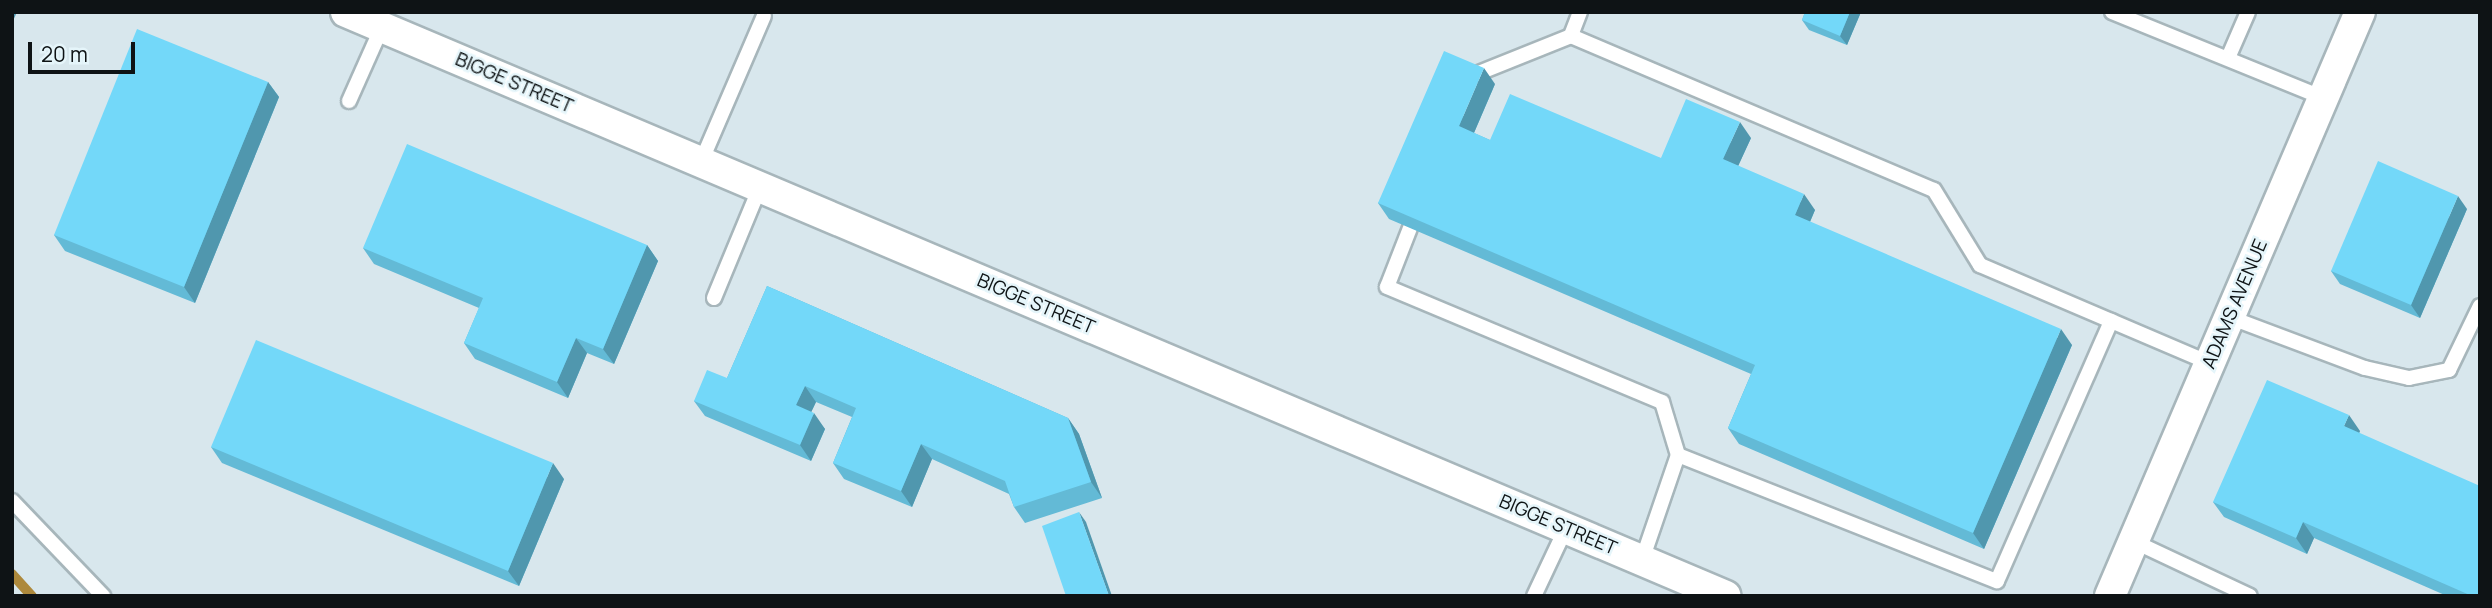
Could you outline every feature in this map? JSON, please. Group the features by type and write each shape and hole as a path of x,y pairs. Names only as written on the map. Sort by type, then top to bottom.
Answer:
{"street":[{"name":"BIGGE STREET","path":"346,12 1726,596"},
{"name":"ADAMS AVENUE","path":"2110,596 2360,12"}],"lane":[{"path":"1571,36 1580,12"},
{"path":"2112,12 2323,98"},
{"path":"2228,58 2248,12"},
{"path":"701,162 764,16"},
{"path":"349,101 382,27"},
{"path":"1474,75 1571,36 1934,190 1980,265 2210,363"},
{"path":"715,298 760,187"},
{"path":"1410,228 1387,287 1662,402 1678,455 1642,560"},
{"path":"2229,317 2365,368 2409,378 2449,370 2480,306"},
{"path":"1678,455 1997,582 2111,321"},
{"path":"12,501 103,596"},
{"path":"1534,596 1566,528"},
{"path":"2133,541 2250,596"}],"building":[{"path":"1805,12 1850,12 1840,36 1802,20"},
{"path":"137,29 268,82 184,287 54,235"},
{"path":"1444,51 1484,68 1459,126 1490,140 1510,94 1661,158 1686,99 1740,122 1723,159 1804,194 1795,215 2061,329 1973,533 1728,428 1755,365 1378,203"},
{"path":"407,144 647,245 603,349 576,338 557,382 464,343 483,298 363,248"},
{"path":"2378,161 2458,196 2411,305 2331,271"},
{"path":"767,286 1068,418 1091,482 1014,507 1005,481 921,444 901,491 833,463 856,408 805,386 796,405 814,413 800,445 694,401 707,370 727,378"},
{"path":"256,340 553,463 508,571 211,447"},
{"path":"2267,380 2349,415 2344,426 2480,486 2480,596 2472,596 2303,522 2296,538 2213,502"},
{"path":"1079,512 1109,596 1066,596 1042,526"}],"waterway":[{"path":"12,574 32,596"}]}
